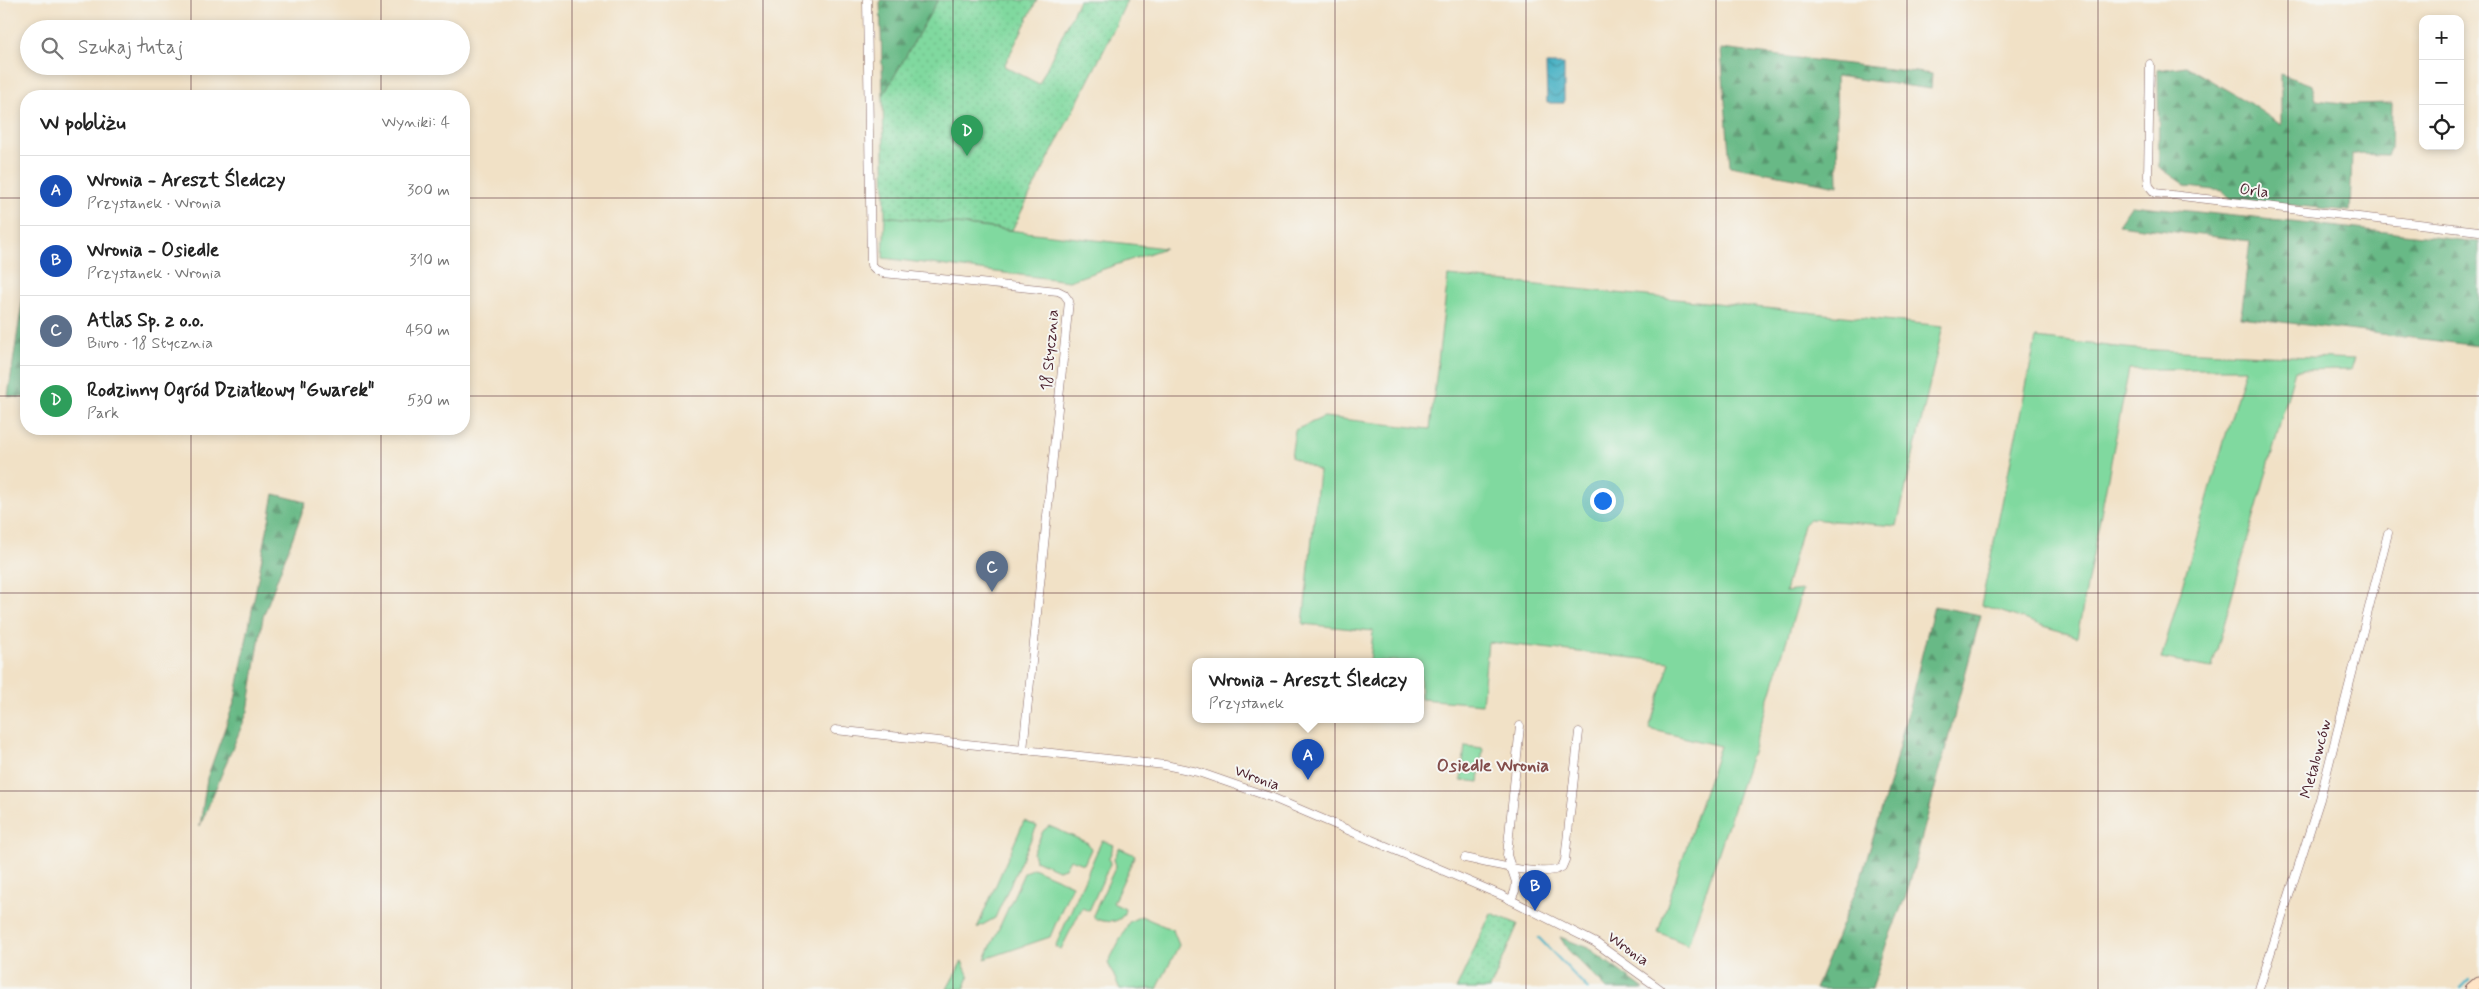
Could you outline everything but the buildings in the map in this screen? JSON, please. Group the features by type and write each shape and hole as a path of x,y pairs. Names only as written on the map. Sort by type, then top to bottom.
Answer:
{"street":[{"name":"18 Stycznia","path":"867,0 871,265 883,273 1058,291 1064,294 1069,304 1023,750"},
{"name":"Orla","path":"2150,64 2148,176 2149,186 2155,193 2479,231"},
{"name":"Metalowców","path":"2259,989 2320,799 2388,533"},
{"path":"1511,900 1516,887 1506,855 1520,726"},
{"name":"Wronia","path":"835,730 1165,765 1198,772 1273,798 1511,900 1596,943 1660,989"},
{"path":"1464,858 1511,867 1555,871 1564,865 1578,732"},
{"path":"2471,989 2479,982"}],"green space":[{"path":"880,0 938,0 883,96"},
{"path":"938,0 1037,0 1004,66 1039,84 1079,0 1127,0 1107,44 1012,230 885,216 883,96"},
{"path":"1721,49 1932,74 1931,89 1836,76 1838,186 1730,166"},
{"path":"2186,66 2249,103 2281,125 2281,74 2312,85 2316,100 2351,104 2392,103 2391,149 2388,155 2352,154 2350,211 2229,199 2223,191 2188,187 2159,167 2158,70"},
{"path":"2132,205 2479,242 2479,346 2241,317 2250,241 2118,225"},
{"path":"885,216 1165,248 1069,281 883,258"},
{"path":"1448,276 1943,326 1897,526 1809,519 1803,525 1785,592 1802,590 1758,734 1688,945 1658,932 1720,746 1649,729 1670,662 1488,642 1482,704 1424,699 1424,658 1370,658 1373,631 1303,624 1319,471 1291,457 1295,430 1324,417 1430,429"},
{"path":"20,317 20,397 8,396"},
{"path":"2036,338 2135,349 2354,359 2350,369 2295,370 2212,668 2161,659 2245,369 2129,369 2077,637 1981,605"},
{"path":"274,494 306,502 263,617 248,711 200,826 207,778 235,700"},
{"path":"1934,606 1981,615 1907,893 1887,942 1872,989 1815,989 1861,878 1892,775"},
{"path":"1465,746 1483,748 1479,782 1461,780"},
{"path":"1024,821 1037,826 995,918 977,928"},
{"path":"1049,826 1088,843 1091,849 1084,864 1070,859 1065,868 1058,870 1035,860 1033,853 1043,831"},
{"path":"1102,840 1114,845 1109,858 1110,864 1089,911 1082,908 1061,949 1055,947"},
{"path":"1119,848 1135,855 1113,903 1125,909 1124,914 1117,920 1108,922 1094,918 1094,913 1116,866 1114,859"},
{"path":"1033,868 1072,885 1050,937 985,959 1024,873"},
{"path":"1491,913 1518,924 1490,989 1456,989"},
{"path":"1141,916 1173,930 1179,945 1157,989 1120,989 1108,963 1129,922"},
{"path":"1560,937 1588,948 1644,989 1607,989 1568,950"},
{"path":"962,961 969,977 964,989 947,989"}],"water":[{"path":"1546,64 1564,64 1564,103 1547,103"}],"waterway":[{"path":"1539,938 1588,989"},
{"path":"2461,988 2469,980"}],"place":[{"name":"Rodzinny Ogród Działkowy \"Gwarek\"","path":"967,156"},
{"name":"Atlas Sp. z o.o.","path":"992,592"},
{"name":"Wronia - Areszt Śledczy","path":"1308,780"},
{"name":"Wronia - Osiedle","path":"1535,911"}],"district":[{"name":"Osiedle Wronia","path":"1493,766"}]}
